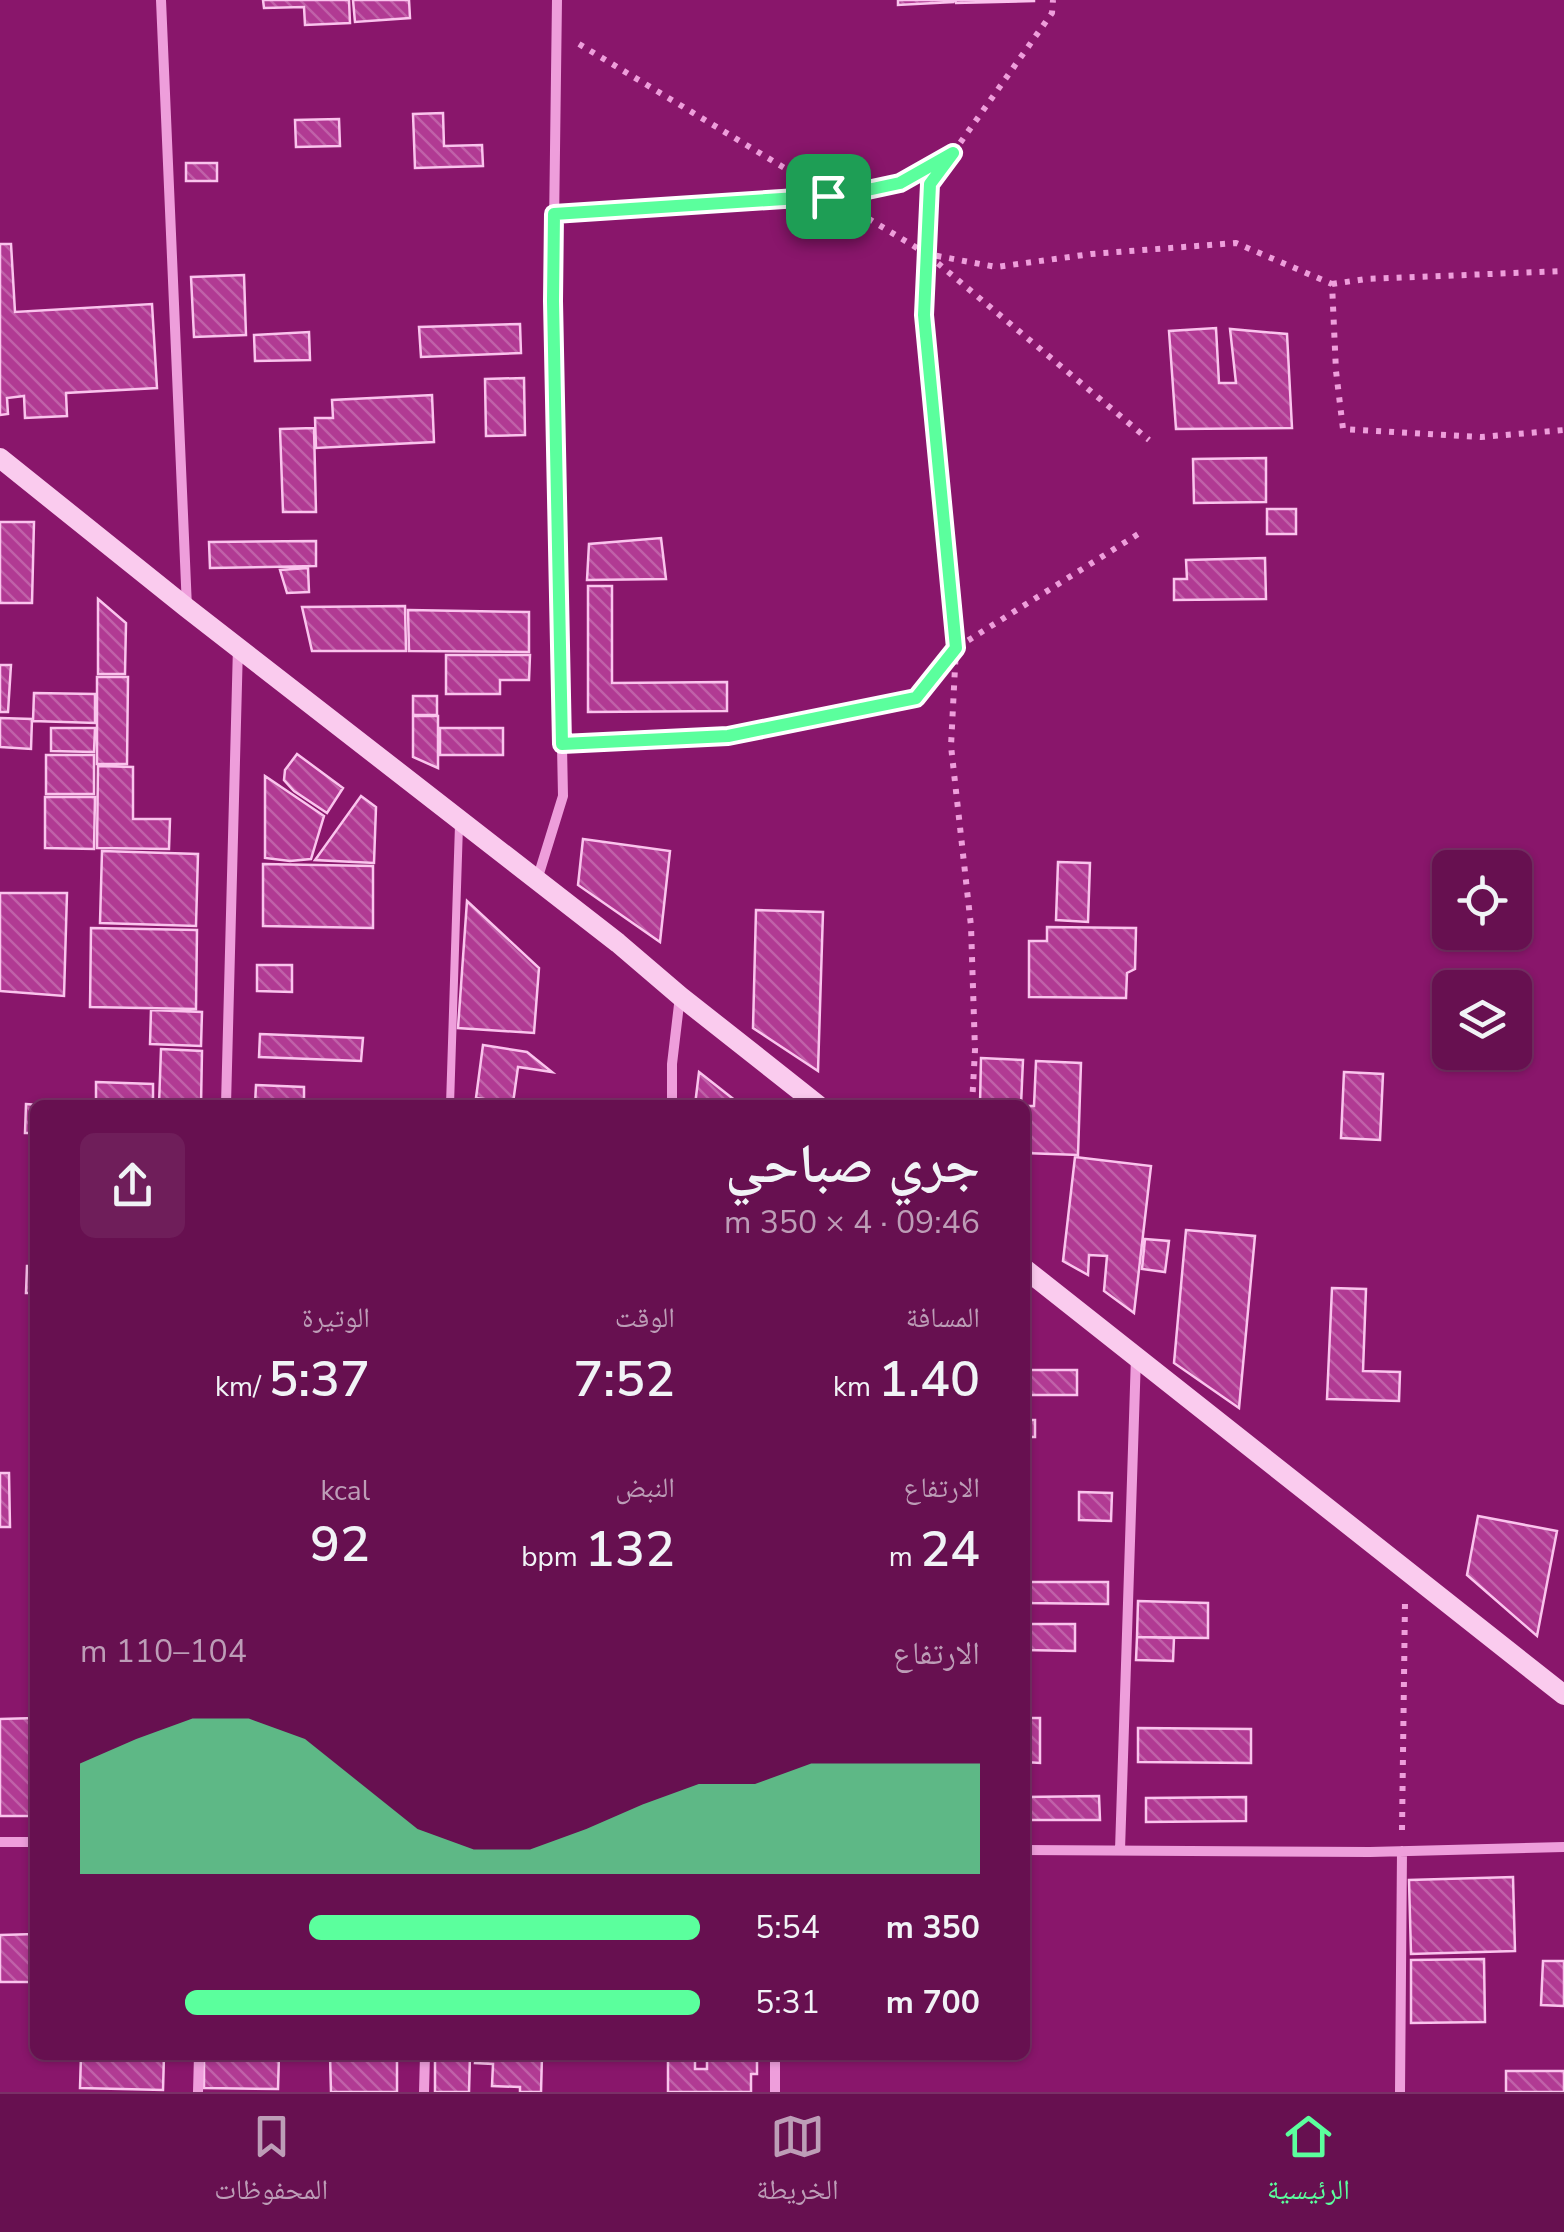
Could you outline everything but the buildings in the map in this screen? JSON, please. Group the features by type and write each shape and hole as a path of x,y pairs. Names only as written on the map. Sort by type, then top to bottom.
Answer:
{"street":[{"path":"160,0 187,608"},
{"path":"537,880 563,796 553,301 557,0"},
{"path":"0,458 812,1100"},
{"path":"226,1100 238,646"},
{"path":"672,1100 680,996"},
{"path":"1030,1273 1564,1695"},
{"path":"1120,1850 1136,1356"},
{"path":"0,1842 30,1842"},
{"path":"1030,1850 1402,1851 1564,1847"},
{"path":"1400,2092 1402,1851"},
{"path":"198,2092 199,2060"},
{"path":"424,2092 425,2060"},
{"path":"775,2060 775,2092"}],"lane":[{"path":"450,1100 459,818"}],"path":[{"path":"972,1100 975,1050 971,926 951,746 956,648 924,315 930,184 1052,13 1053,0"},
{"path":"557,31 927,254 1149,440"},
{"path":"554,214 844,195 900,183 953,153"},
{"path":"927,254 996,268 1091,254 1236,243 1332,284 1366,279 1564,271"},
{"path":"1332,284 1343,429 1481,436 1564,430"},
{"path":"562,744 728,736 916,698 956,648 1143,530"},
{"path":"1402,1851 1405,1569"}],"route":[{"path":"953,153 930,184 924,315 956,648 916,698 728,736 562,744 554,214 828,196 900,183 953,153"}]}
